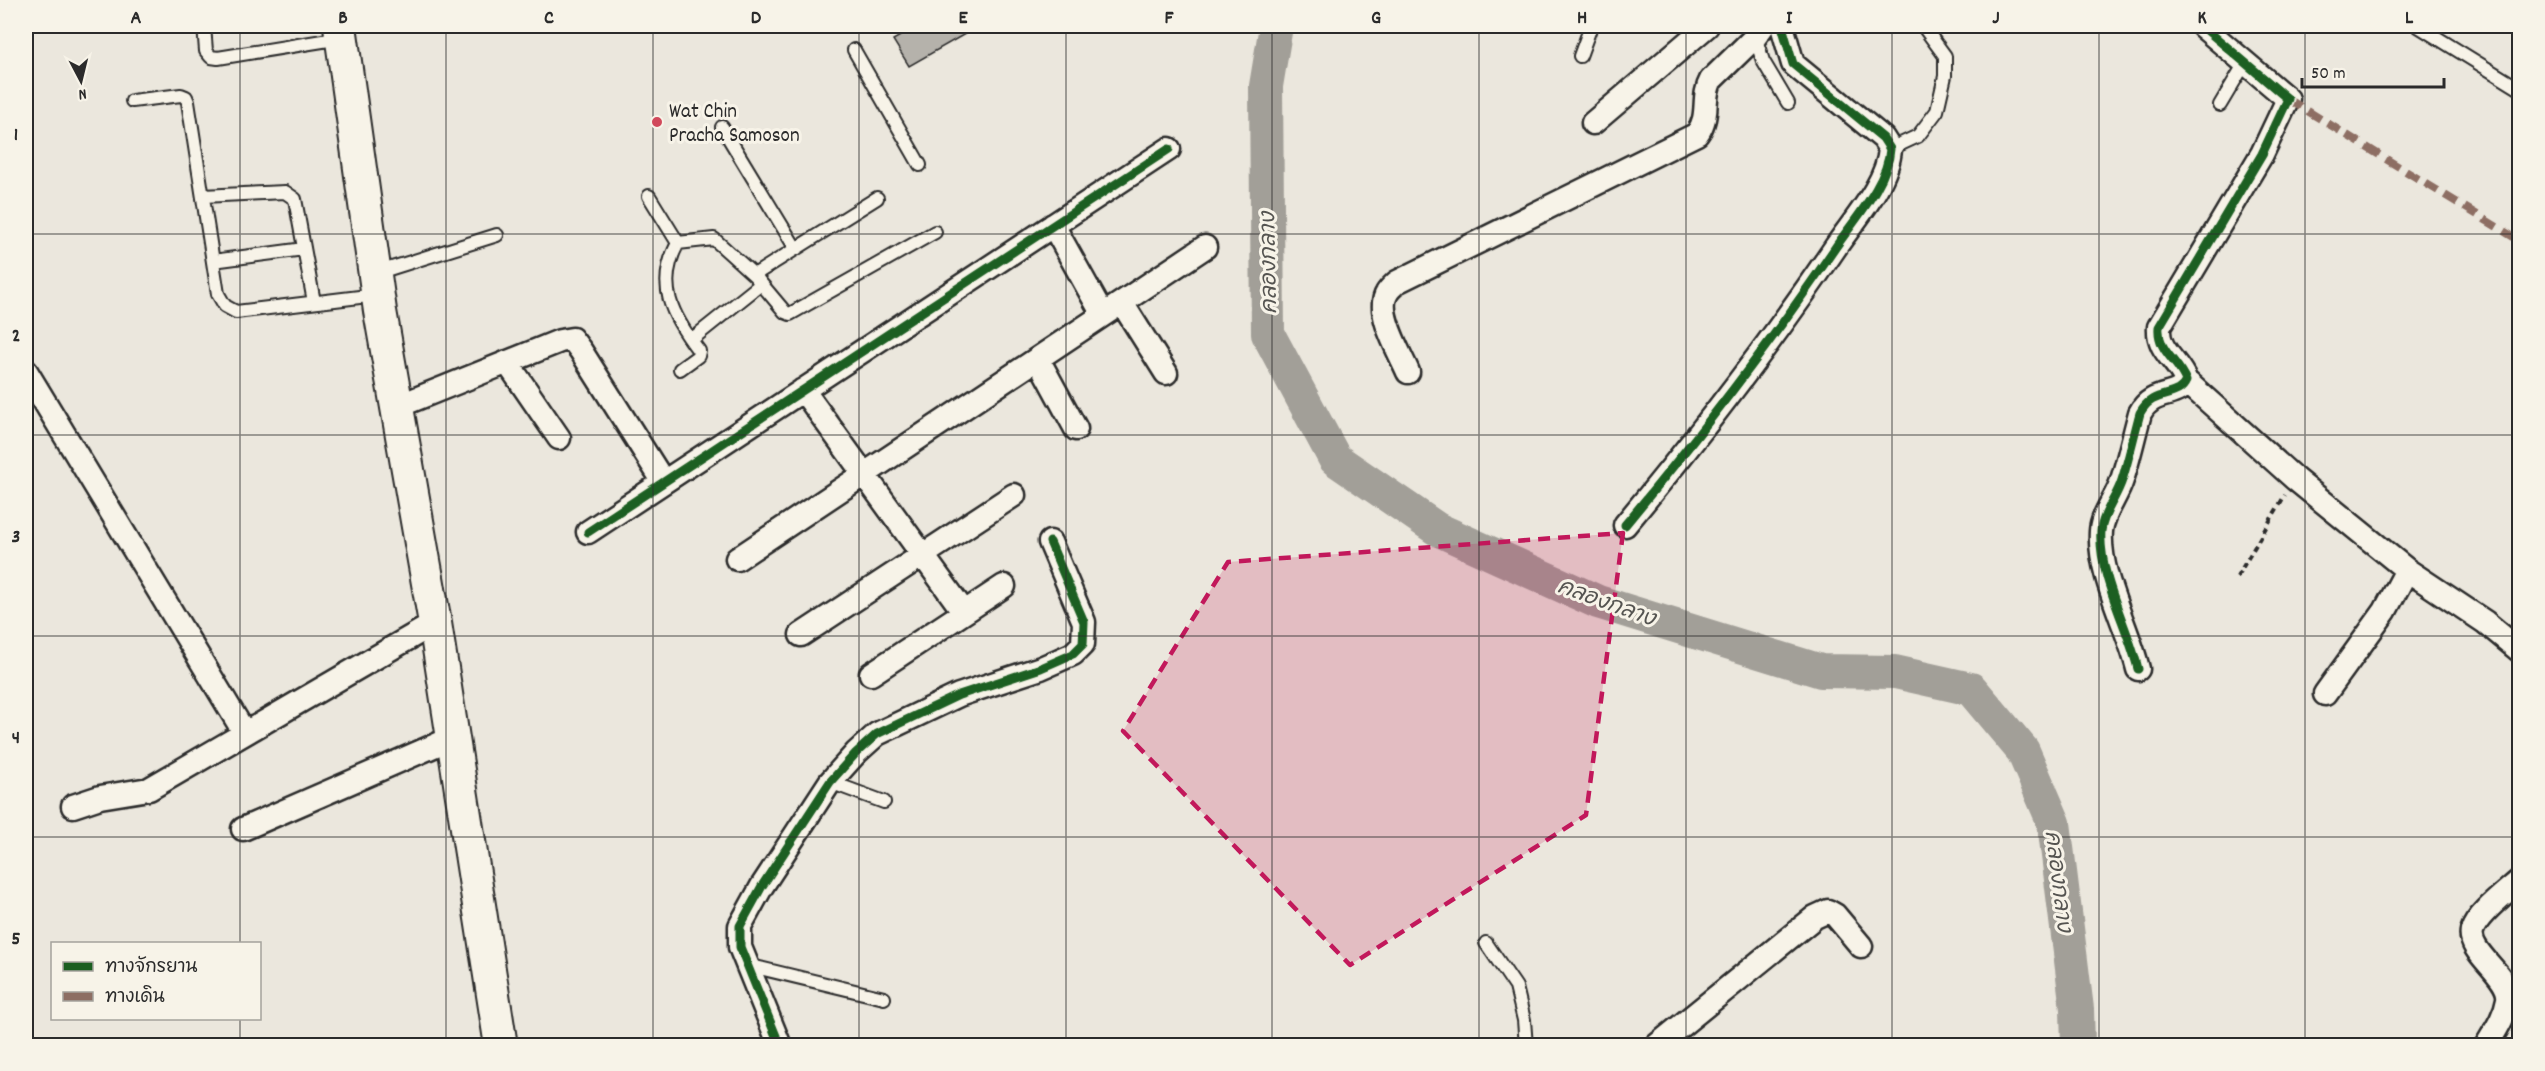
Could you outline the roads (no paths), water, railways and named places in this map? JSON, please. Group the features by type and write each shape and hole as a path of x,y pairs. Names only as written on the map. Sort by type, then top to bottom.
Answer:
{"main road":[{"path":"341,32 376,284 435,623 501,1046"}],"street":[{"path":"1593,123 1707,26"},
{"path":"1625,525 1693,443 1795,307 1884,176 1890,149 1883,138 1793,64 1782,26"},
{"path":"2202,26 2288,99 2262,154 2159,327 2158,337 2161,346 2183,373 2186,381 2295,479 2407,570 2486,622 2520,651"},
{"path":"1408,372 1383,309 1386,293 1397,282 1697,134 1705,123 1706,88 1759,31"},
{"path":"588,532 1169,149"},
{"path":"1053,225 1113,309 1166,373"},
{"path":"737,559 1205,247"},
{"path":"396,407 560,341 572,339 663,481"},
{"path":"1038,359 1076,429"},
{"path":"507,362 559,438"},
{"path":"26,371 244,732"},
{"path":"2138,669 2134,649 2114,601 2101,542 2101,529 2122,482 2140,413 2145,403 2155,396 2175,392 2183,387 2186,381"},
{"path":"803,390 964,612"},
{"path":"801,635 1014,495"},
{"path":"774,1045 741,947 740,926 762,886 830,782 877,734 959,695 1041,668 1073,654 1083,644 1084,622 1050,542"},
{"path":"2325,694 2373,628 2407,570"},
{"path":"870,674 1004,586"},
{"path":"73,806 100,797 149,789 435,623"},
{"path":"243,829 452,738"},
{"path":"2486,1046 2503,1018 2508,997 2503,984 2472,941 2472,931 2480,918 2520,880"},
{"path":"1656,1046 1815,916 1828,912 1835,915 1861,946"}],"lane":[{"path":"204,26 206,51 211,57 218,58 341,32"},
{"path":"1580,56 1591,26"},
{"path":"1890,149 1918,136 1937,111 1945,76 1945,56 1923,26"},
{"path":"2418,26 2520,89"},
{"path":"1759,31 1763,61 1788,103"},
{"path":"854,50 920,165"},
{"path":"2220,105 2244,63"},
{"path":"132,101 181,95 186,98 218,294 225,306 236,312 314,303 376,284 497,235"},
{"path":"722,127 796,249"},
{"path":"203,196 285,192 291,194 295,199 314,303"},
{"path":"649,196 678,243"},
{"path":"690,340 758,279 796,249 877,198"},
{"path":"678,243 714,239 758,279 785,312 790,314 935,232"},
{"path":"678,243 670,259 667,278 669,300 682,328 699,351 698,356 680,369"},
{"path":"213,261 304,249"},
{"path":"830,782 884,802"},
{"path":"1486,943 1516,987 1524,1020 1526,1046"},
{"path":"747,965 884,998"}],"waterway":[{"name":"คลองกลาง","path":"1276,26 1266,86 1268,334 1335,459 1437,529 1598,602 1821,671 1895,672 1971,689 2023,751 2054,823 2077,1009 2078,1046"}],"place":[{"name":"Wat Chin Pracha Samoson","path":"657,122"}]}
